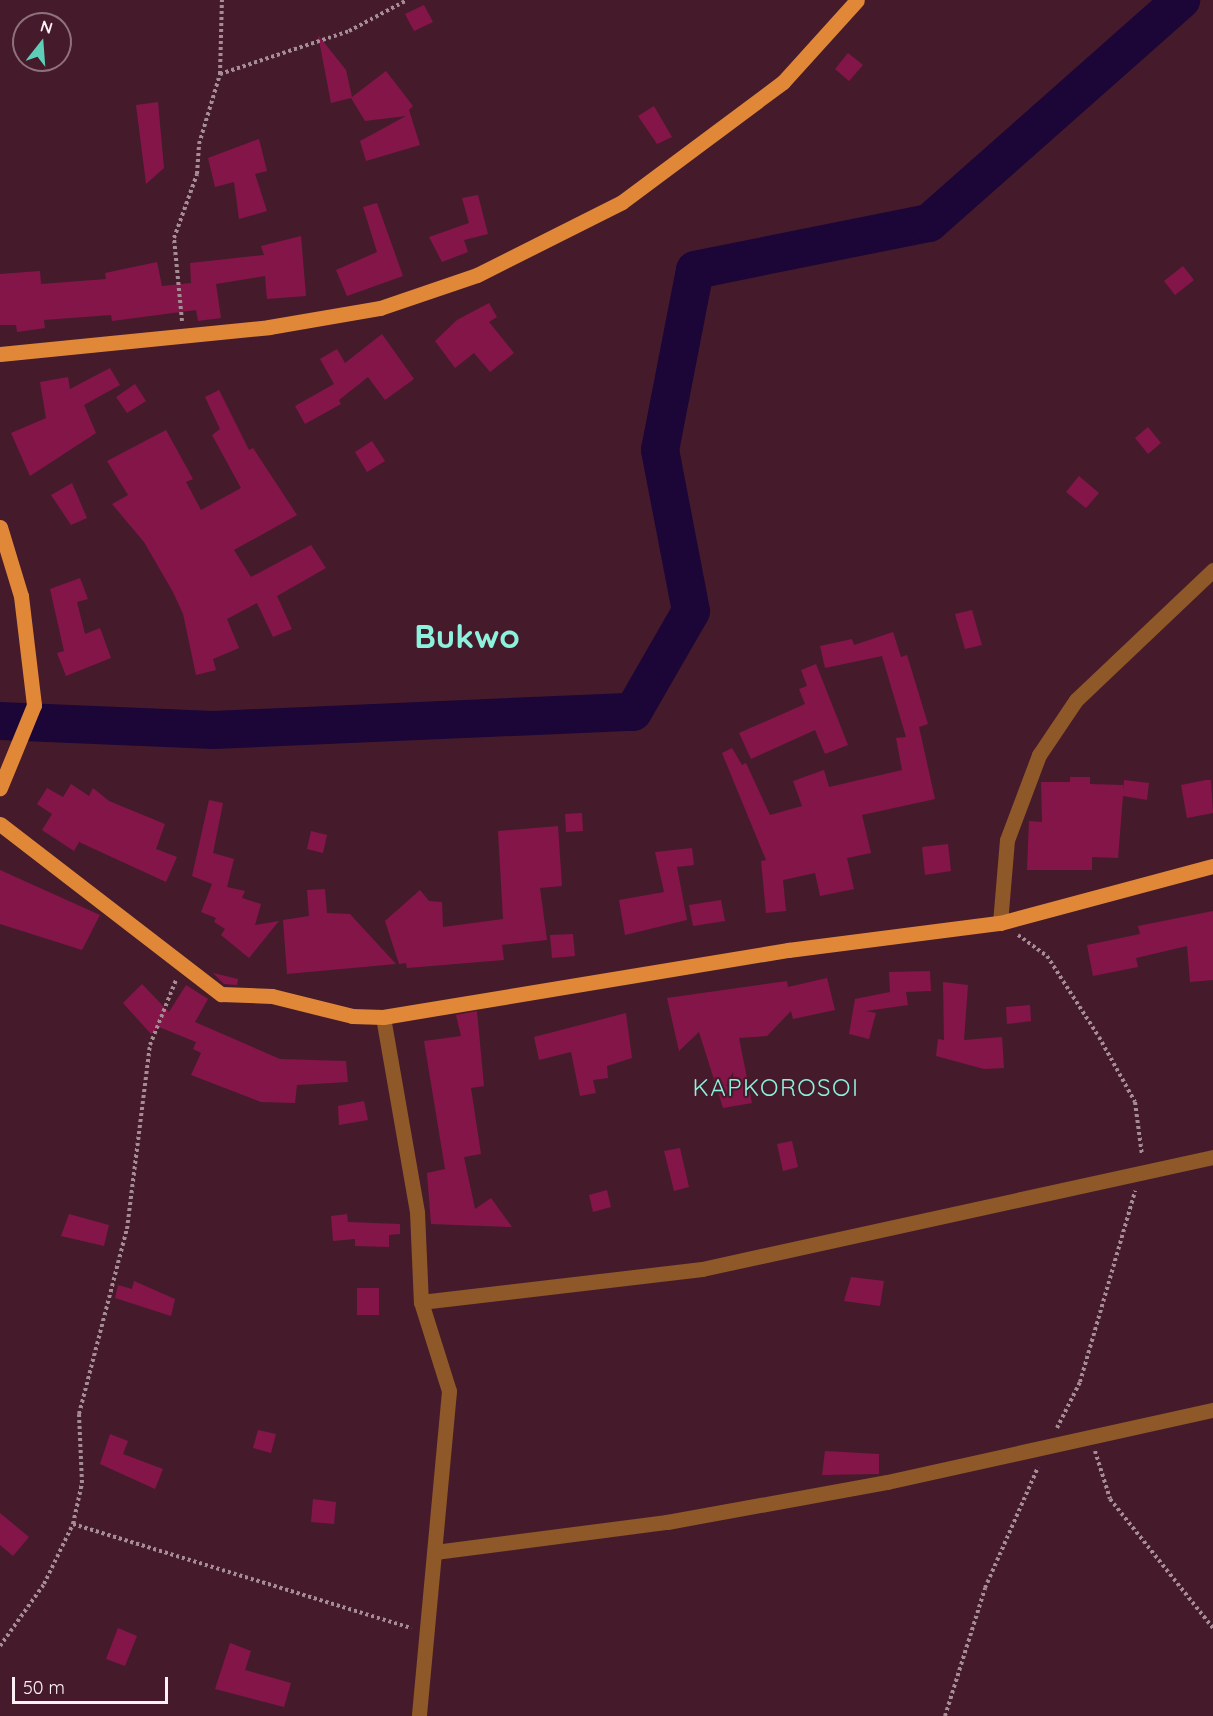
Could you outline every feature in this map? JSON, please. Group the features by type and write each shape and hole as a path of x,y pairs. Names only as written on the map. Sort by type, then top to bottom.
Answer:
{"main road":[{"path":"0,354 184,336 380,308 488,270 622,202 715,135 783,82 857,0"},
{"path":"0,527 21,596 34,705 4,781"},
{"path":"0,824 221,994 272,996 315,1010 383,1017 788,950 1000,923 1213,866"}],"street":[{"path":"1000,923 1007,840 1039,755 1076,700 1211,575"},
{"path":"383,1017 417,1212 421,1302 449,1391 429,1633 419,1716"},
{"path":"421,1302 702,1269 1144,1168 1213,1157"},
{"path":"435,1552 667,1522 888,1482 1213,1410"}],"path":[{"path":"184,336 174,238 197,174 199,144 220,74 222,0"},
{"path":"220,74 349,31 408,0"},
{"path":"1000,923 1047,956 1099,1037 1135,1102 1144,1168"},
{"path":"0,1646 44,1584 73,1524 82,1483 79,1414 127,1229 150,1045 182,962"},
{"path":"1093,1436 1098,1471 1110,1499 1213,1628"},
{"path":"73,1524 429,1633"}],"building":[{"path":"424,5 433,22 414,31 405,14"},
{"path":"318,35 346,70 352,97 386,71 413,106 409,110 420,145 366,161 360,141 406,116 365,121 351,98 331,103"},
{"path":"848,53 863,65 849,81 835,69"},
{"path":"158,102 164,168 146,184 136,105"},
{"path":"654,106 672,137 657,144 638,116"},
{"path":"259,139 267,171 255,174 267,211 239,219 234,182 215,187 208,158"},
{"path":"478,195 488,234 464,240 468,252 442,262 429,237 469,223 462,198"},
{"path":"377,203 403,276 347,296 336,270 377,252 363,207"},
{"path":"301,236 306,296 267,299 265,276 216,284 221,318 198,321 196,310 112,321 111,315 44,320 45,328 17,332 16,325 0,325 0,274 40,271 41,284 106,279 105,273 157,262 162,286 191,283 190,263 264,255 261,246"},
{"path":"1183,266 1194,280 1175,295 1164,281"},
{"path":"489,303 497,317 489,322 514,353 490,372 474,353 455,368 435,341 457,320"},
{"path":"382,334 414,379 385,400 368,377 339,400 341,404 305,424 295,406 334,384 320,359 337,349 345,363"},
{"path":"110,368 120,385 84,405 96,433 30,476 11,433 46,418 40,382 68,377 70,389"},
{"path":"135,384 146,401 127,413 116,397"},
{"path":"219,390 249,450 253,448 297,515 234,550 251,577 311,545 326,568 277,596 292,629 273,637 257,603 227,619 239,648 213,659 216,670 196,675 183,614 173,592 144,542 112,504 128,495 107,461 166,430 193,479 186,482 201,510 241,488 212,435 220,429 205,397"},
{"path":"1148,427 1161,443 1148,454 1135,438"},
{"path":"372,441 385,461 367,472 355,452"},
{"path":"1079,476 1099,493 1086,508 1066,492"},
{"path":"72,483 87,518 71,525 51,495"},
{"path":"80,578 88,599 77,602 85,634 100,628 111,658 66,676 57,653 64,651 50,589"},
{"path":"972,610 982,645 965,649 955,614"},
{"path":"893,632 901,657 907,655 928,724 919,727 935,799 862,815 871,853 847,858 854,889 820,896 815,873 783,880 786,911 766,913 761,861 766,860 722,753 732,748 742,765 746,763 770,815 802,806 793,781 824,770 829,787 902,770 896,738 906,737 882,656 825,668 820,646 852,639 854,645"},
{"path":"816,664 848,745 825,754 815,730 751,759 739,733 805,704 799,689 807,686 801,670"},
{"path":"1070,777 1090,777 1090,784 1123,785 1123,791 1124,780 1149,783 1147,800 1123,796 1118,858 1092,857 1092,870 1027,870 1029,821 1042,822 1041,782 1070,782"},
{"path":"1211,780 1213,813 1187,818 1181,785"},
{"path":"71,784 89,796 93,788 109,801 165,824 156,849 177,857 166,882 79,842 74,851 42,830 52,814 37,804 47,788 63,797"},
{"path":"209,800 223,803 213,853 234,859 227,887 245,891 242,898 261,904 255,925 279,921 249,958 221,935 225,929 214,922 216,918 201,912 212,884 192,876"},
{"path":"582,813 583,831 566,832 565,814"},
{"path":"558,826 562,886 540,888 547,940 502,945 504,960 407,968 406,963 399,964 385,921 420,890 429,901 442,902 443,927 503,919 498,831"},
{"path":"311,831 327,835 323,853 307,849"},
{"path":"948,844 951,871 925,875 922,847"},
{"path":"692,848 694,865 677,867 687,920 625,935 619,900 664,892 655,852"},
{"path":"0,870 100,915 82,950 0,924"},
{"path":"325,889 327,913 350,914 396,964 287,974 283,920 309,916 307,890"},
{"path":"721,900 725,921 693,926 689,905"},
{"path":"1213,911 1213,980 1190,982 1187,946 1136,958 1138,967 1093,976 1087,945 1140,934 1138,926"},
{"path":"573,934 575,956 552,958 550,935"},
{"path":"930,971 931,991 906,992 908,1005 866,1011 876,1013 869,1039 849,1034 855,999 890,992 889,972"},
{"path":"213,973 238,979 237,985 224,984"},
{"path":"827,978 835,1010 793,1019 791,1011 767,1036 739,1038 752,1103 723,1108 699,1032 679,1051 667,998 787,981 788,987"},
{"path":"943,982 968,985 964,1040 1002,1037 1004,1068 984,1069 936,1056 938,1039 944,1040"},
{"path":"142,984 169,1012 186,985 208,999 195,1022 280,1059 346,1061 348,1082 297,1085 295,1103 261,1102 191,1075 201,1053 193,1049 196,1042 159,1027 151,1034 123,1003"},
{"path":"1030,1005 1031,1021 1007,1024 1006,1007"},
{"path":"477,1011 484,1086 471,1088 481,1154 464,1157 475,1209 491,1198 512,1227 431,1224 427,1173 445,1169 424,1041 461,1036 456,1015"},
{"path":"626,1013 632,1058 607,1066 608,1078 593,1080 596,1093 580,1096 571,1052 539,1060 534,1037"},
{"path":"364,1101 368,1120 339,1125 338,1106"},
{"path":"792,1141 798,1167 783,1171 777,1144"},
{"path":"680,1148 689,1187 674,1191 664,1151"},
{"path":"607,1190 611,1207 593,1212 589,1195"},
{"path":"69,1214 109,1225 104,1246 61,1236"},
{"path":"347,1214 348,1222 400,1224 400,1234 389,1235 389,1247 355,1246 355,1239 333,1241 331,1216"},
{"path":"851,1277 884,1281 880,1306 844,1301"},
{"path":"134,1281 175,1299 171,1316 115,1298 118,1285 132,1289"},
{"path":"357,1288 379,1288 379,1315 357,1315"},
{"path":"258,1430 276,1434 271,1453 253,1448"},
{"path":"110,1434 128,1441 123,1454 163,1469 155,1489 100,1464"},
{"path":"825,1451 879,1454 879,1474 822,1475"},
{"path":"313,1499 336,1502 334,1524 311,1522"},
{"path":"0,1513 29,1537 13,1556 0,1545"},
{"path":"118,1628 137,1636 125,1666 106,1659"},
{"path":"230,1643 251,1651 245,1670 291,1683 284,1707 215,1689"}],"waterway":[{"path":"0,721 213,730 633,712 691,611 660,450 695,270 929,223 1181,0"}],"district":[{"name":"Bukwo","path":"467,636"},
{"name":"KAPKOROSOI","path":"776,1088"}]}
